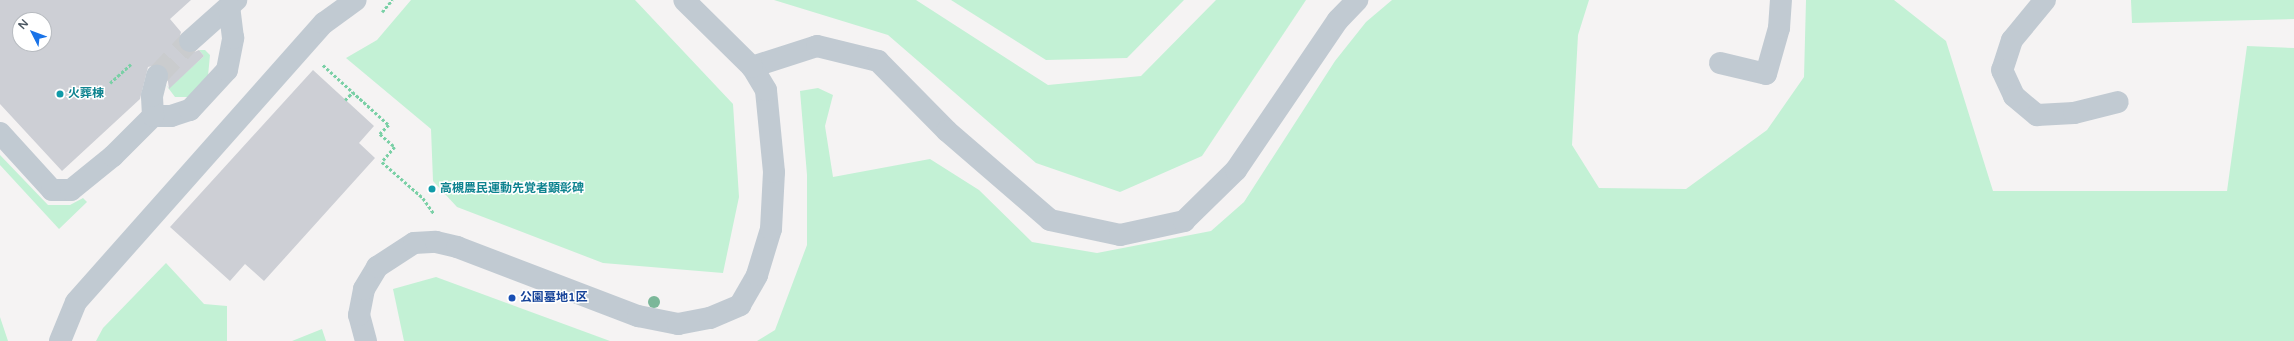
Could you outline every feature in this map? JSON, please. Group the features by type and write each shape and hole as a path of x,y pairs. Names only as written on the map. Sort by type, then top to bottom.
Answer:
{"street":[{"path":"60,341 76,302 324,23 356,0"},
{"path":"366,341 359,315 364,289 377,267 414,243 436,242 457,247 638,316 678,324 710,318 740,305 757,275 771,229 774,172 766,90 752,67 684,0"},
{"path":"752,67 817,46 878,62 947,131 1050,220 1120,235 1184,221 1236,170 1338,20 1357,0"},
{"path":"1720,63 1766,74 1779,28 1780,0"},
{"path":"2045,0 2012,40 2002,70 2014,96 2037,114 2074,113 2118,102"},
{"path":"190,41 233,3"},
{"path":"152,116 171,116 190,110 227,70 233,38 233,3"},
{"path":"0,132 52,190 61,192 71,190 113,156 152,116 152,96 157,76"}],"path":[{"path":"316,59 389,125 380,134 395,147 382,162 423,198"},
{"path":"110,83 133,62"},
{"path":"345,100 353,92"}],"green space":[{"path":"411,0 635,0 733,104 739,197 723,273 603,263 457,207 433,181 431,129 346,58 377,40"},
{"path":"774,0 916,0 1048,85 1141,76 1216,0 1306,0 1202,156 1120,192 1036,163 888,35"},
{"path":"951,0 1184,0 1127,58 1046,60"},
{"path":"1392,0 1589,0 1578,35 1572,145 1599,188 1686,189 1767,130 1804,77 1806,0 1894,0 1946,41 1993,191 2227,191 2247,46 2294,48 2294,341 757,341 775,330 807,245 807,175 800,91 818,88 833,95 825,126 833,177 930,159 979,190 1032,242 1097,253 1211,231 1244,202 1335,61 1366,22"},
{"path":"2131,0 2294,0 2294,19 2132,23"},
{"path":"199,50 205,50 210,55 208,76 189,97 175,97 166,85 169,88 204,56"},
{"path":"0,155 48,205 70,205 83,198 87,202 59,229 0,165"},
{"path":"166,263 204,304 227,306 227,341 96,341 103,328"},
{"path":"436,277 610,341 404,341 393,289"},
{"path":"0,317 8,341 0,341"},
{"path":"322,329 326,341 292,341"}],"building":[{"name":"火葬棟","path":"0,0 191,0 170,19 181,32 178,43 181,50 192,53 199,50 204,56 169,89 166,67 160,64 148,67 140,99 62,171 0,104"},
{"path":"313,70 374,126 359,143 375,158 264,281 245,264 230,281 170,227"}],"tunnel":[{"path":"157,76 190,41"}],"place":[{"name":"火葬棟","path":"60,94"},
{"name":"高槻農民運動先覚者顕彰碑","path":"432,189"},
{"name":"公園墓地1区","path":"512,298"}]}
